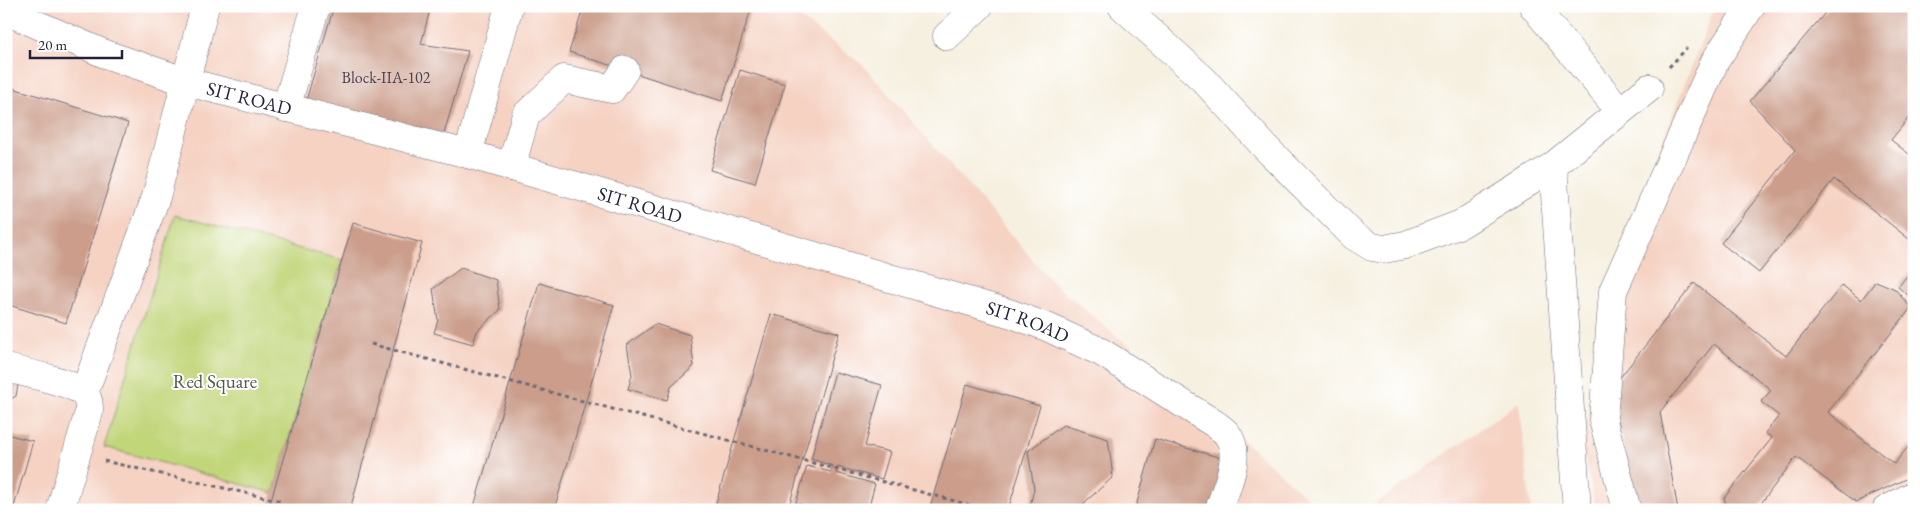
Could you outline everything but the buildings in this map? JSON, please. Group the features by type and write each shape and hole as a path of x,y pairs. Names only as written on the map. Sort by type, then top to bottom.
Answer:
{"street":[{"path":"84,393 156,197 205,6"},
{"path":"286,108 316,6"},
{"path":"468,154 509,6"},
{"path":"947,36 979,6"},
{"path":"1122,6 1204,80 1265,147 1354,236 1372,247 1384,249 1405,246 1461,224 1553,166 1649,88"},
{"path":"1533,6 1620,111"},
{"path":"1627,510 1603,420 1613,291 1715,61 1751,6"},
{"name":"SIT ROAD","path":"6,11 105,54 187,82 468,154 1012,314 1047,327 1101,352 1215,424 1227,434 1233,447 1234,460 1219,510"},
{"path":"511,167 526,115 564,78 612,90 625,70"},
{"path":"1553,166 1576,510"},
{"path":"6,368 68,385 84,393 89,401 89,412 60,510"},
{"path":"1886,510 1914,495"}],"path":[{"path":"371,344 988,510"},
{"path":"76,455 281,501 278,510"}],"shaded area":[{"path":"6,6 784,6 864,66 1053,283 1253,449 1321,510 6,510"},
{"path":"1715,6 1914,6 1914,510 1596,510 1582,445 1624,239"},
{"path":"1519,402 1531,510 1366,510"}],"green space":[{"name":"Red Square","path":"175,215 342,260 273,493 104,447"}]}
